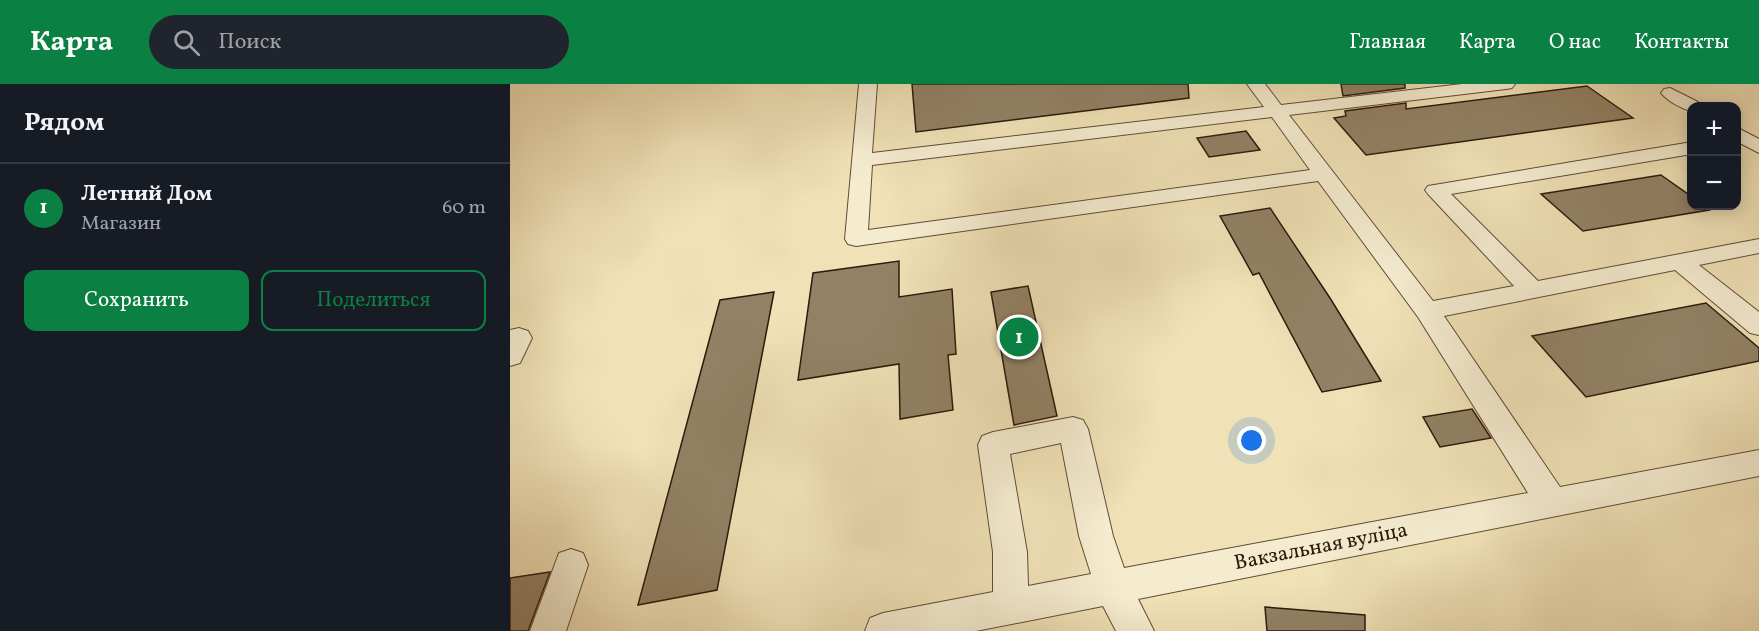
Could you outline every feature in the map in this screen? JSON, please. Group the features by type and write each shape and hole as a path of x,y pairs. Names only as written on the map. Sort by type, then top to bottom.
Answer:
{"street":[{"path":"868,84 856,239 1323,174"},
{"path":"1256,84 1427,311 1552,502"},
{"path":"863,160 1506,84"},
{"path":"1670,93 1687,103"},
{"path":"1532,290 1435,190 1687,149"},
{"path":"1427,311 1759,246"},
{"path":"1679,261 1759,326"},
{"path":"510,340 519,338 510,356"},
{"path":"1011,607 1010,552 993,445 1073,429 1096,536 1113,588 1136,631"},
{"name":"Вакзальная вуліца","path":"883,631 1759,464"},
{"path":"549,631 571,565"}],"building":[{"path":"912,84 1188,84 1189,98 916,132"},
{"path":"1341,84 1405,84 1405,88 1343,96"},
{"path":"1587,86 1633,118 1366,155 1334,118 1346,116 1345,111 1406,103 1406,109"},
{"path":"1246,131 1260,150 1209,157 1197,138"},
{"path":"1661,175 1687,193 1687,210 1709,210 1583,231 1541,194"},
{"path":"1270,208 1330,298 1381,381 1322,392 1259,273 1253,275 1220,216"},
{"path":"899,261 899,297 952,289 956,354 948,355 953,410 900,419 899,364 798,380 813,273"},
{"path":"1028,286 1057,416 1014,425 991,292"},
{"path":"774,292 717,590 638,605 720,300"},
{"path":"1706,303 1759,348 1759,361 1586,397 1532,336"},
{"path":"1472,409 1491,438 1440,447 1423,417"},
{"path":"550,572 528,631 510,631 510,578"},
{"path":"1265,607 1365,615 1365,631 1267,631"}],"place":[{"name":"Летний Дом","path":"1019,337"}]}
